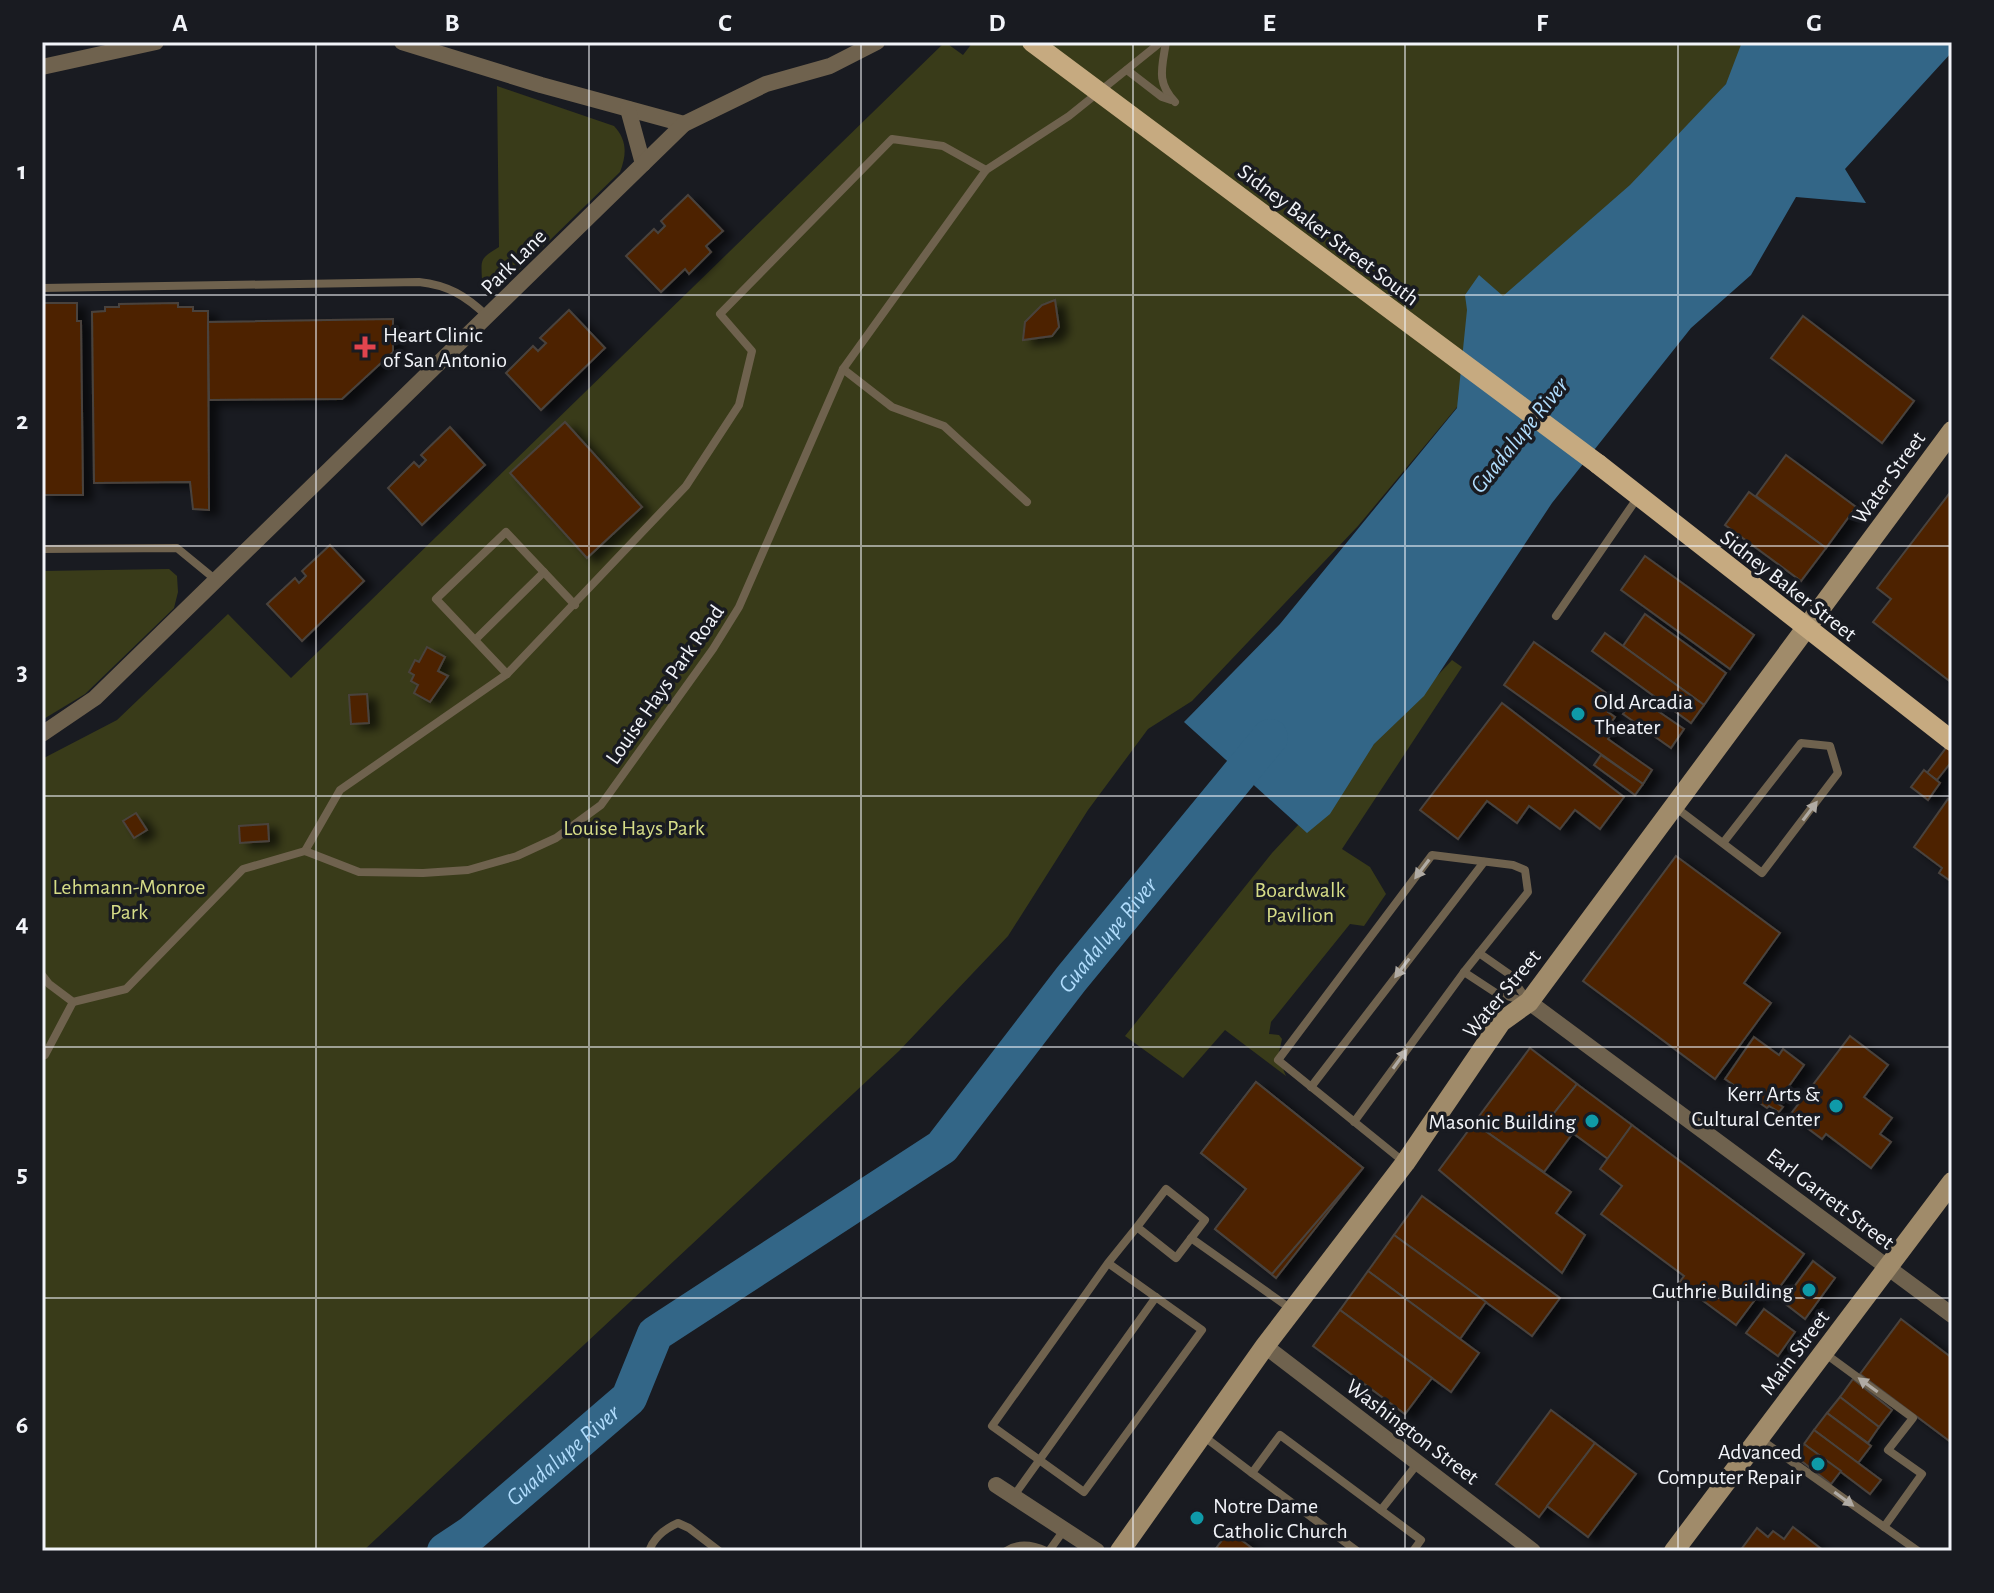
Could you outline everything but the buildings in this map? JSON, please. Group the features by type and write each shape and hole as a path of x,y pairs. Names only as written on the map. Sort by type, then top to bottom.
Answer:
{"main road":[{"name":"Sidney Baker Street South","path":"1032,42 1598,464"},
{"name":"Sidney Baker Street","path":"1598,464 1952,741"}],"street":[{"path":"42,67 156,42"},
{"path":"402,42 684,124"},
{"name":"Park Lane","path":"42,734 95,698 684,124 766,84 830,66 877,42"},
{"path":"628,109 643,164"},
{"name":"Water Street","path":"1120,1551 1265,1346 1405,1163 1501,1022 1529,1002 1952,431"},
{"name":"Earl Garrett Street","path":"1529,1002 1952,1315"},
{"name":"Main Street","path":"1674,1551 1952,1182"},
{"name":"Washington Street","path":"1265,1346 1533,1551"},
{"path":"996,1485 1097,1551"}],"lane":[{"name":"Louise Hays Park Road","path":"305,851 359,872 468,870 517,856 556,838 601,805 713,649 739,607 843,369 986,170 1069,116 1164,42"},
{"path":"1127,70 1162,97 1175,102 1165,91 1161,74 1164,42"},
{"path":"45,1055 73,1002 126,989 243,869 305,851 340,790 507,674 686,486 739,405 752,351 720,314 892,139 943,146 986,170"},
{"path":"42,288 419,282 452,289 488,317"},
{"path":"843,369 892,407 944,426 1027,502"},
{"path":"1556,616 1638,497"},
{"path":"507,674 436,599 506,532 575,605"},
{"path":"42,549 177,548 216,580"},
{"path":"475,640 544,572"},
{"path":"1674,806 1762,873 1838,773 1830,746 1801,743 1723,843"},
{"path":"1354,1122 1464,972 1528,892 1525,870 1432,855 1278,1060 1354,1122 1405,1163"},
{"path":"1311,1087 1484,862"},
{"path":"1479,953 1509,974 1529,1002"},
{"path":"1464,972 1496,993 1529,1002"},
{"path":"42,975 73,1002"},
{"path":"1108,1263 1202,1330 1084,1492 992,1426 1108,1263 1166,1189 1205,1220 1176,1258 1137,1227"},
{"path":"1191,1238 1292,1310"},
{"path":"1013,1497 1156,1297"},
{"path":"1823,1352 1913,1418 1888,1450 1922,1474 1884,1527"},
{"path":"1202,1435 1357,1551"},
{"path":"1252,1473 1280,1435 1421,1540 1413,1551"},
{"path":"1760,1438 1918,1551"},
{"path":"1381,1510 1418,1463"},
{"path":"649,1551 666,1528 678,1523 719,1551"},
{"path":"1006,1551 1012,1547 1034,1545 1047,1551 1064,1530"}],"green space":[{"name":"Louise Hays Park","path":"945,42 963,55 973,42 1754,42 1726,84 1358,526 1192,701 1148,729 1088,810 1008,936 899,1051 363,1551 42,1551 42,759 117,720 228,614 291,678"},
{"path":"497,86 614,126 625,153 620,172 510,279 489,286 482,280 482,263 499,247"},
{"path":"169,569 177,576 178,592 174,608 85,694 42,720 42,571"},
{"name":"Boardwalk Pavilion","path":"1452,660 1462,667 1342,849 1370,867 1386,894 1364,926 1350,924 1271,1022 1269,1034 1279,1035 1282,1039 1278,1057 1286,1076 1225,1030 1183,1078 1125,1036 1272,853"}],"water":[{"path":"1742,42 1952,42 1952,52 1845,169 1866,203 1796,197 1751,275 1691,328 1552,503 1424,696 1374,744 1330,814 1307,833 1184,722 1280,624 1457,408 1467,310 1465,295 1479,275 1503,296 1630,185 1726,84"}],"waterway":[{"name":"Guadalupe River","path":"445,1551 472,1533 629,1398 655,1334 942,1147 1071,979 1270,737"}],"place":[{"name":"Heart Clinic of San Antonio","path":"365,347"},
{"name":"Old Arcadia Theater","path":"1578,714"},
{"name":"Kerr Arts & Cultural Center","path":"1836,1106"},
{"name":"Masonic Building","path":"1592,1121"},
{"name":"Guthrie Building","path":"1809,1290"},
{"name":"Advanced Computer Repair","path":"1818,1464"},
{"name":"Notre Dame Catholic Church","path":"1197,1518"}],"park label":[{"name":"Lehmann-Monroe Park","path":"129,898"}]}
